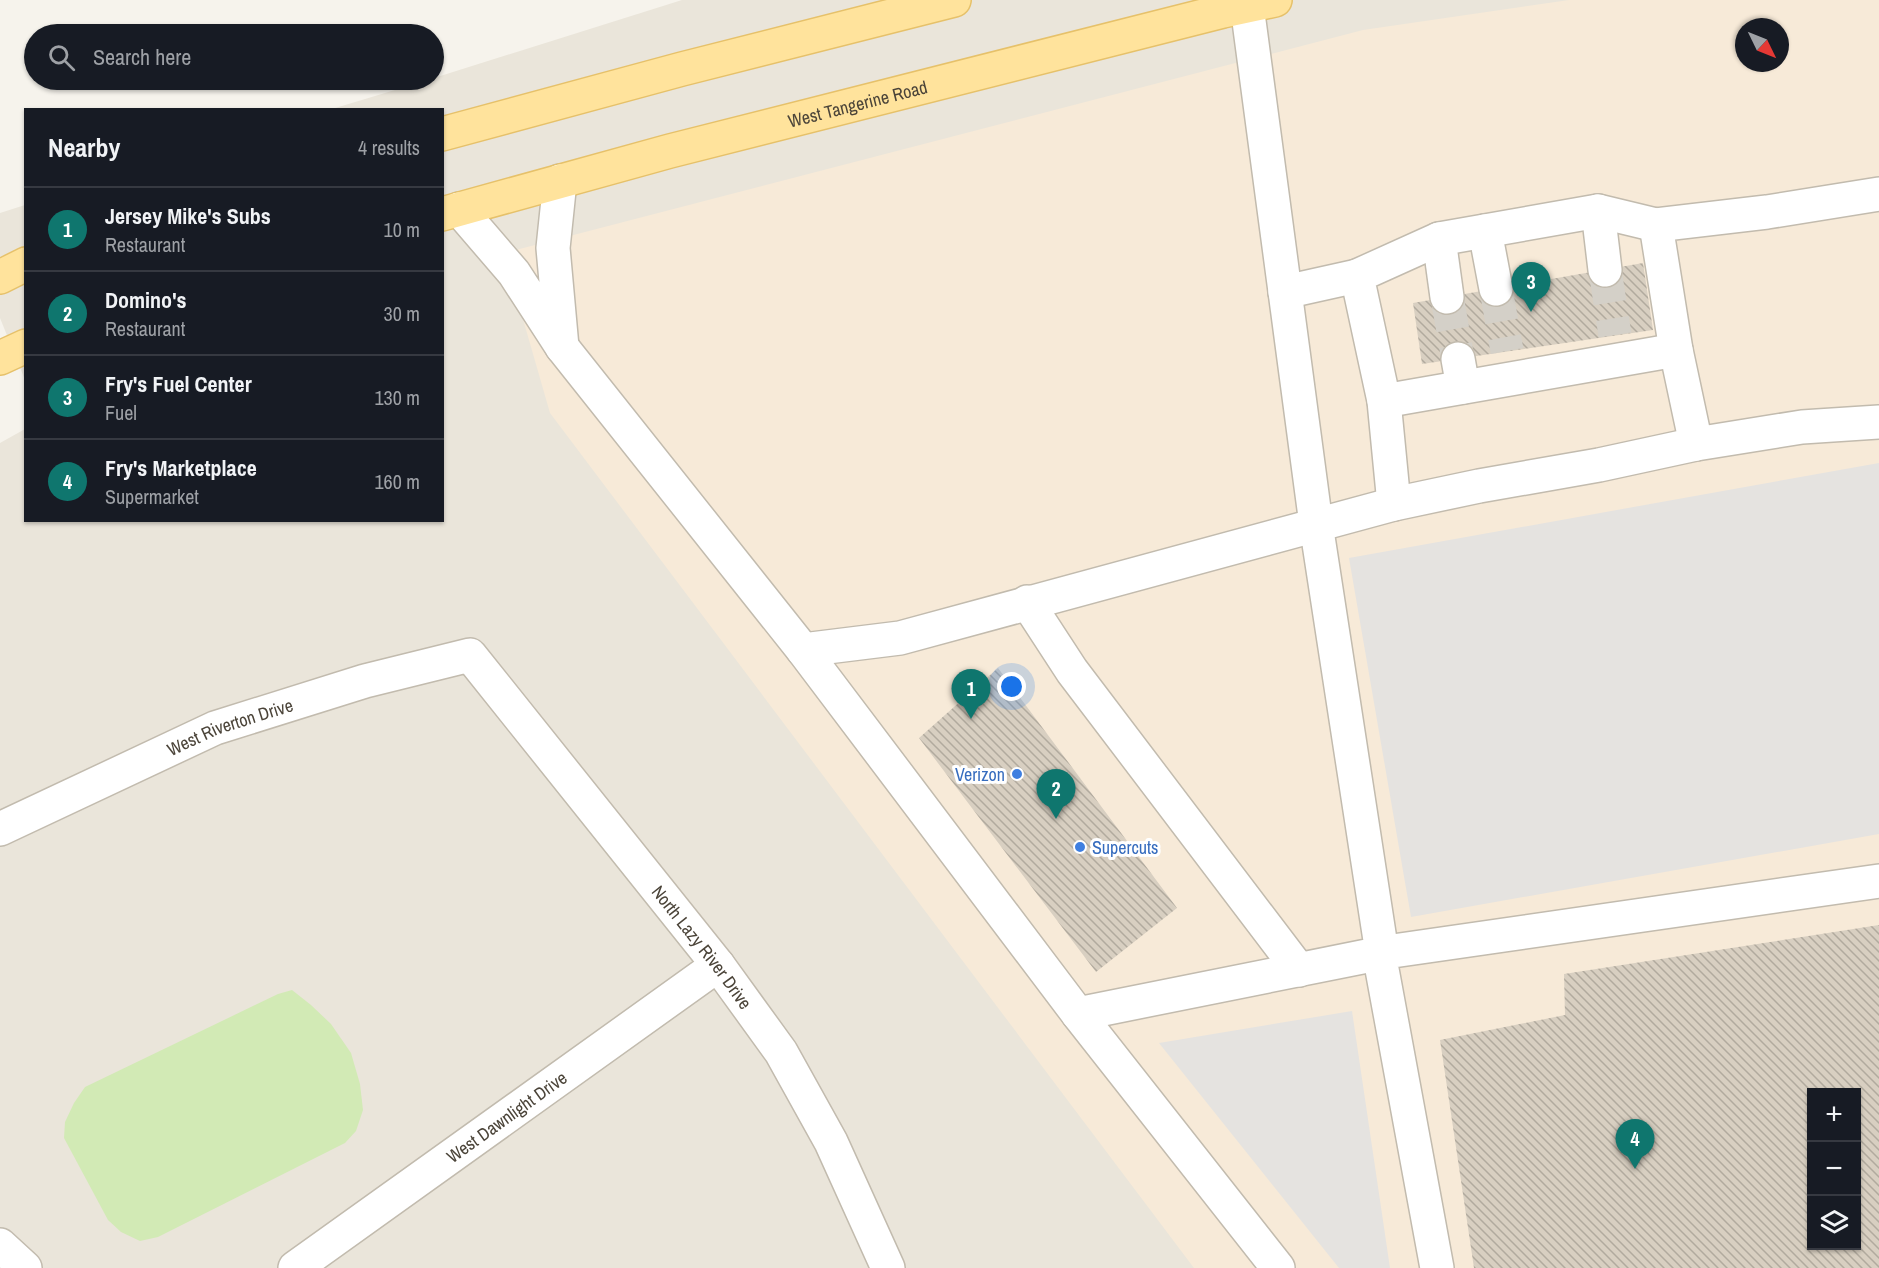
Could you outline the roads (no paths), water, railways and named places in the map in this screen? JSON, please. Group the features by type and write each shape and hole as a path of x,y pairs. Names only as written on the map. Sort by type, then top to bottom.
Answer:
{"main road":[{"path":"444,133 693,66 954,0"},
{"name":"West Tangerine Road","path":"451,212 682,148 1256,2"},
{"path":"0,277 24,265"},
{"path":"0,358 24,347"}],"street":[{"path":"1256,2 1285,292 1316,524 1382,952 1379,953 1437,1268"},
{"path":"560,181 553,248 562,347"},
{"path":"1285,292 1357,276 1439,239 1598,211 1656,225 1767,212 1879,194"},
{"path":"1598,211 1605,270"},
{"path":"451,212 514,273 562,347 803,650 1078,1014 1278,1268"},
{"path":"1656,225 1676,350 1696,444"},
{"path":"1485,231 1496,289"},
{"path":"1439,239 1447,297"},
{"path":"1357,276 1384,401 1394,504"},
{"path":"1384,401 1460,373 1617,347 1676,350"},
{"path":"803,650 900,638 1394,504 1696,444 1802,427 1879,422"},
{"path":"1027,602 1072,671 1299,970"},
{"name":"West Riverton Drive","path":"0,829 215,728 365,681 470,655"},
{"name":"North Lazy River Drive","path":"470,655 718,965 781,1052 831,1142 888,1268"},
{"path":"1078,1014 1379,953 1879,880"},
{"name":"West Dawnlight Drive","path":"295,1268 718,965"},
{"path":"0,1245 25,1268"}],"tunnel":[{"path":"1605,270 1615,335"},
{"path":"1496,289 1507,351"},
{"path":"1447,297 1458,359"}],"place":[{"name":"Fry's Fuel Center","path":"1531,312"},
{"name":"Jersey Mike's Subs","path":"971,719"},
{"name":"Verizon","path":"1017,774"},
{"name":"Domino's","path":"1056,819"},
{"name":"Supercuts","path":"1080,847"},
{"name":"Fry's Marketplace","path":"1635,1169"}]}
